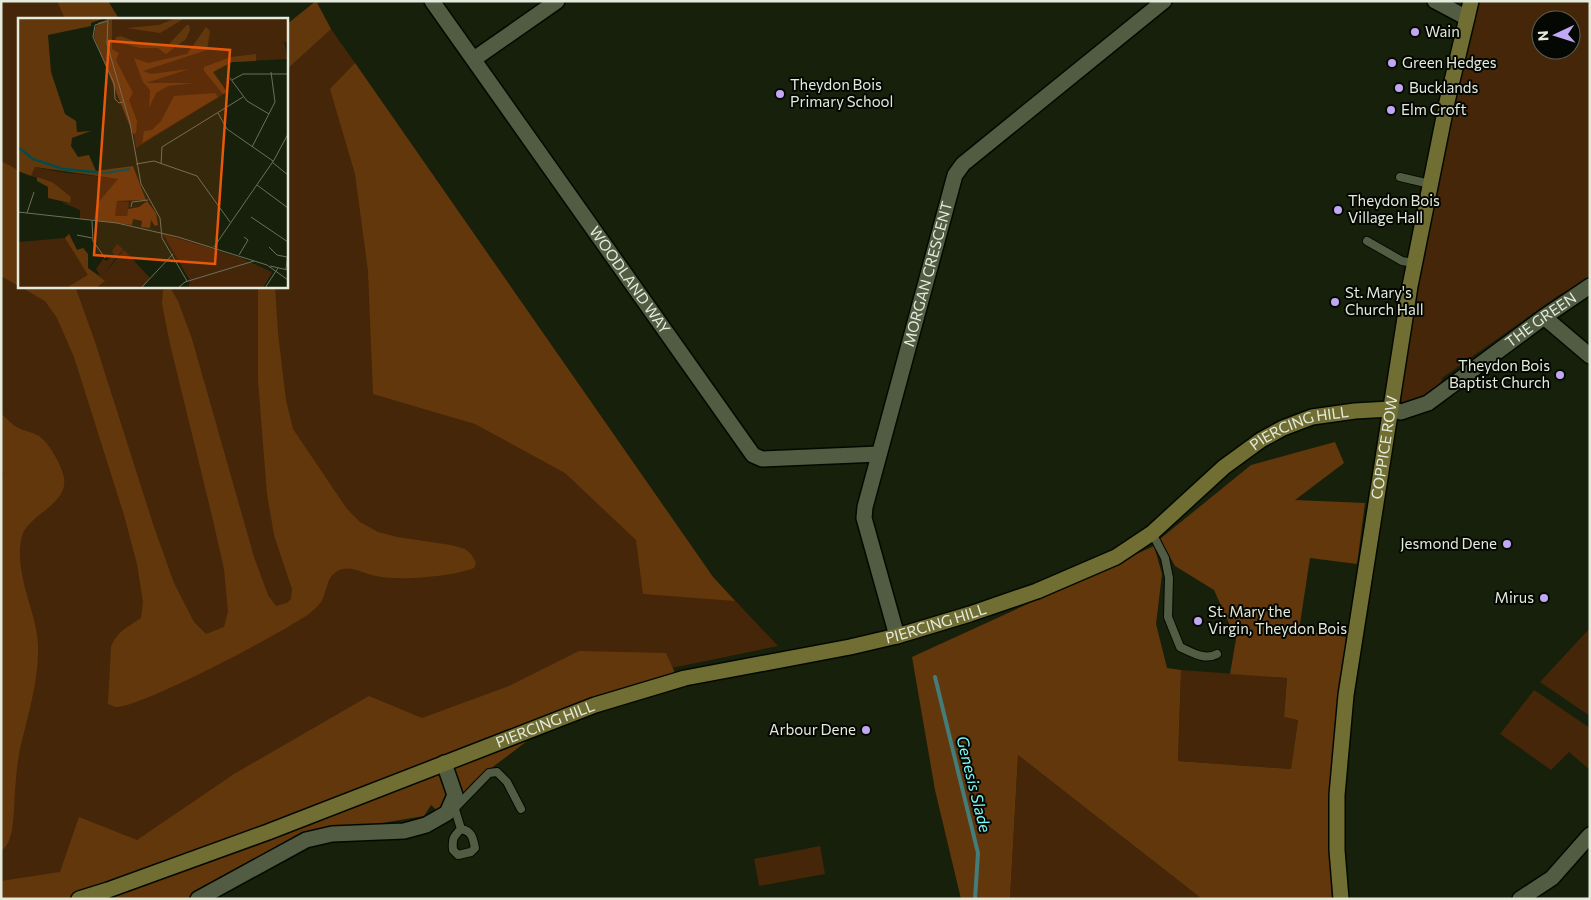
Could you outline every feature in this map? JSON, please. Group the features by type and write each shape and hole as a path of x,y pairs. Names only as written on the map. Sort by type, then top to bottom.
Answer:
{"street":[{"name":"WOODLAND WAY","path":"432,1 753,455 762,460 879,454"},
{"path":"474,59 558,1"},
{"name":"MORGAN CRESCENT","path":"897,636 864,518 864,507 955,175 963,164 1164,1"},
{"path":"1435,1 1467,18"},
{"name":"COPPICE ROW","path":"1341,899 1337,841 1337,795 1346,696 1414,263 1471,1"},
{"name":"THE GREEN","path":"1390,409 1401,412 1409,411 1428,403 1544,317 1590,286"},
{"path":"1544,317 1590,356"},
{"name":"PIERCING HILL","path":"79,899 268,832 595,705 686,678 850,647 897,636 1038,591 1116,556 1152,533 1224,466 1260,440 1283,428 1312,417 1372,409 1390,409"},
{"path":"198,899 306,840 332,834 404,831 426,826 447,814 453,805 455,795 444,763"},
{"path":"1520,899 1552,878 1590,835"}],"lane":[{"path":"1400,177 1430,184"},
{"path":"1367,241 1402,261 1414,263"},
{"path":"1152,533 1165,558 1169,578 1168,617 1180,647 1206,657 1217,654"},
{"path":"461,829 453,805 489,773 497,772 507,782 521,809"}],"shaded area":[{"path":"1,1 108,1 118,18 18,18 18,288 288,288 288,23 316,1 331,29 713,577 778,646 589,685 1,897"},
{"path":"57,1 108,1 118,18 65,18"},
{"path":"316,1 331,29 288,68 288,23"},
{"path":"1478,1 1590,1 1590,279 1559,295 1442,378 1440,388 1420,401 1404,403 1400,399 1415,296"},
{"path":"355,63 713,577 735,601 643,594 636,540 565,473 475,424 373,394 368,271 355,174 330,89"},
{"path":"1,161 18,172 18,286 1,276"},
{"path":"22,288 76,288 174,583 194,622 206,634 224,627 228,611 224,569 170,344 162,304 163,290 171,289 178,301 192,339 254,557 268,595 276,606 287,603 291,599 292,589 274,535 267,494 258,380 258,288 275,288 286,400 293,429 347,509 360,522 378,532 465,549 471,554 476,563 474,568 452,574 411,578 371,575 351,569 341,570 330,578 323,598 316,608 296,622 212,668 152,696 129,705 115,707 108,704 111,647 119,634 141,618 143,602 137,564 124,515 74,357 57,318 45,301"},
{"path":"1,413 18,428 34,433 47,443 59,464 64,484 62,492 57,499 28,526 23,533 20,543 21,569 36,627 38,658 37,672 19,756 12,832 8,843 1,851 1,483 3,475 1,463"},
{"path":"1335,442 1344,463 1295,500 1365,503 1357,564 1310,558 1299,630 1346,637 1329,799 1332,899 1202,899 1018,755 1010,899 961,899 935,790 912,657 1154,546 1162,574 1156,624 1167,668 1181,670 1178,761 1291,769 1298,720 1284,717 1287,678 1230,674 1236,639 1214,590 1175,566 1160,539 1251,465"},
{"path":"1590,628 1590,716 1540,682"},
{"path":"579,651 666,653 676,675 531,738 473,782 443,816 431,805 424,816 304,836 189,899 1,899 1,881 60,872 79,817 137,840 234,774 369,696 422,718 509,686"},
{"path":"1181,670 1287,678 1284,717 1298,719 1291,769 1178,761"},
{"path":"1534,690 1590,728 1590,770 1569,752 1551,770 1500,734"},
{"path":"1018,755 1202,899 1010,899"},
{"path":"820,846 825,874 759,886 754,859"}],"waterway":[{"name":"Genesis Slade","path":"935,677 978,853 975,899"}],"place":[{"name":"Wain","path":"1415,32"},
{"name":"Green Hedges","path":"1392,63"},
{"name":"Bucklands","path":"1399,88"},
{"name":"Theydon Bois Primary School","path":"780,94"},
{"name":"Elm Croft","path":"1391,110"},
{"name":"Theydon Bois Village Hall","path":"1338,210"},
{"name":"St. Mary's Church Hall","path":"1335,302"},
{"name":"Theydon Bois Baptist Church","path":"1560,375"},
{"name":"Jesmond Dene","path":"1507,544"},
{"name":"Mirus","path":"1544,598"},
{"name":"St. Mary the Virgin, Theydon Bois","path":"1198,621"},
{"name":"Arbour Dene","path":"866,730"}]}
